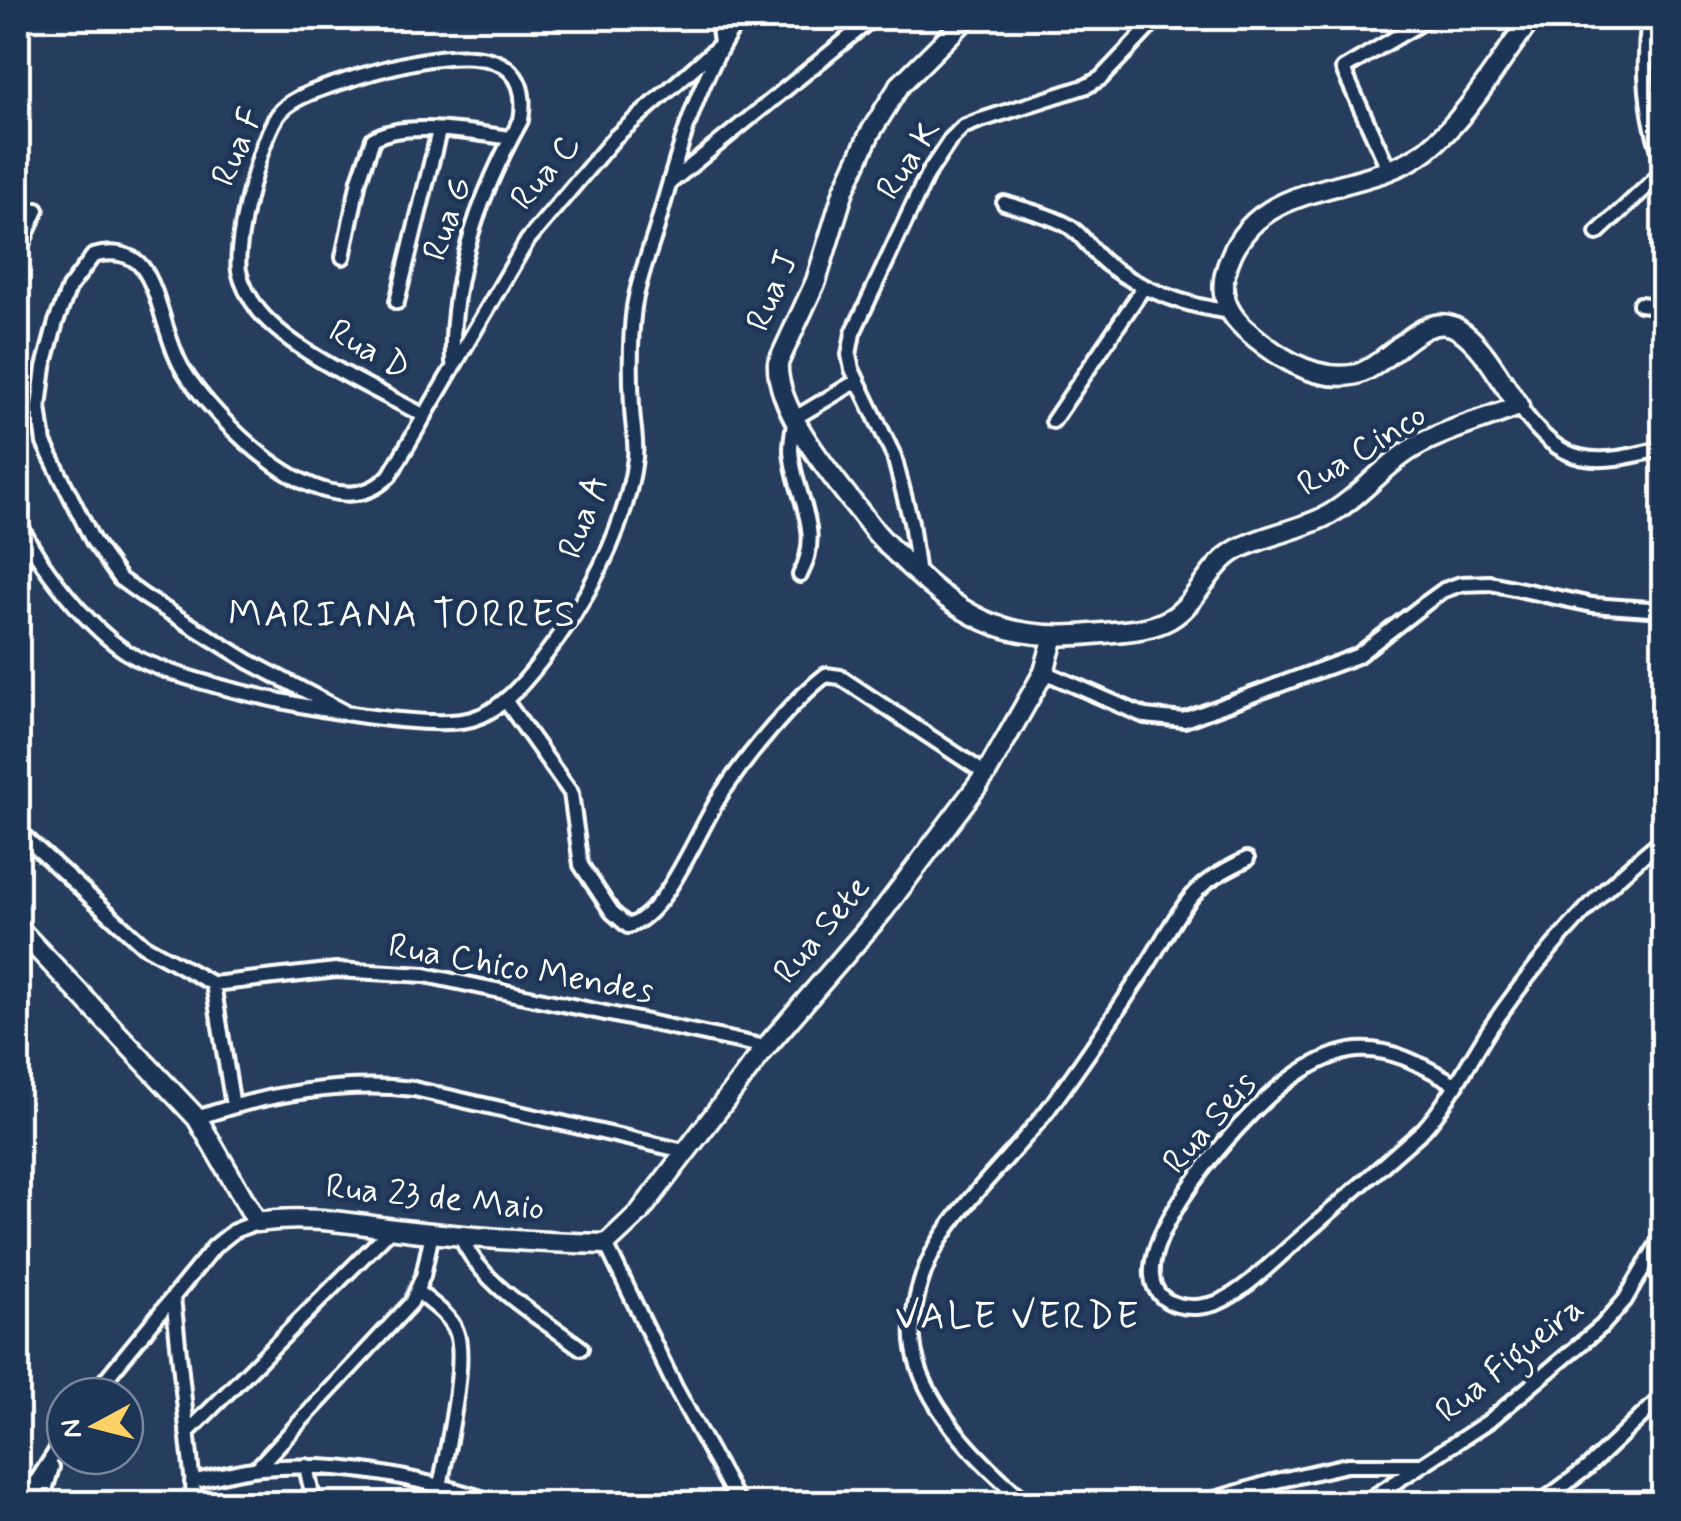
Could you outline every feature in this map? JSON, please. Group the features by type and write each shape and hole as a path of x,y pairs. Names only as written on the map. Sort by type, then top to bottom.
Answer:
{"street":[{"path":"718,18 720,44"},
{"name":"Rua A","path":"18,519 65,593 98,629 132,656 173,674 232,691 413,722 446,723 478,717 505,700 540,663 582,601 618,526 636,455 632,404 634,305 670,184 720,44 740,18"},
{"path":"670,184 873,18"},
{"name":"Rua J","path":"967,18 900,85 870,132 844,190 816,282 778,363 780,387 794,418 876,534 954,607 974,619"},
{"name":"Rua K","path":"918,575 912,522 894,456 849,356 853,333 927,175 951,139 963,127 1101,78 1158,18"},
{"path":"1389,170 1342,69 1429,18"},
{"path":"1531,18 1488,80 1429,148 1389,170 1299,196 1259,217 1244,231 1228,263 1224,299 1231,312 1262,343 1299,367 1332,376 1356,375 1428,327 1446,324 1472,342 1518,406 1546,438 1567,454 1580,459 1637,455 1664,448"},
{"path":"1597,233 1664,168 1649,117 1646,44 1650,18"},
{"name":"Rua C","path":"454,368 528,241 570,188 615,137 720,44"},
{"name":"Rua F","path":"247,292 238,268 244,212 272,125 290,105 387,68 454,56 473,56 503,65 520,82 523,95"},
{"name":"Rua G","path":"454,368 452,320 462,258 510,138 521,120 523,95"},
{"path":"343,257 372,139 399,131 510,138"},
{"path":"397,302 440,131"},
{"path":"1004,203 1064,223 1078,232 1105,264 1144,286 1178,301 1231,312"},
{"path":"18,253 37,210"},
{"path":"343,711 248,661 120,579 93,541 44,443 39,407 56,322 68,288 93,256 114,252 142,266 167,336 202,396 236,435 296,478 322,489 346,492 379,487 425,416"},
{"path":"1053,421 1144,286"},
{"name":"Rua D","path":"247,292 261,314 289,338 425,416 454,368"},
{"path":"1640,304 1664,307"},
{"path":"800,575 812,539 791,450 794,418 857,381"},
{"name":"Rua Cinco","path":"974,619 1004,629 1054,636 1120,631 1171,619 1234,551 1326,516 1420,444 1518,406"},
{"path":"1044,672 1145,716 1184,720 1357,656 1435,596 1462,584 1490,582 1592,605 1664,610"},
{"name":"Rua Sete","path":"606,1244 639,1213 766,1047 883,911 986,774 1044,672 1054,636"},
{"path":"505,700 571,793 581,865 612,912 628,926 660,899 678,874 722,792 754,751 826,676 840,677 986,774"},
{"path":"18,831 143,945 212,984 233,1106"},
{"name":"Rua Seis","path":"1457,1086 1405,1058 1354,1050 1327,1058 1286,1082 1226,1142 1187,1192 1155,1251 1152,1276 1156,1290 1170,1304 1186,1308 1222,1301 1423,1130 1457,1086 1494,1023 1542,961 1586,911 1664,838"},
{"path":"1029,1504 970,1451 933,1396 914,1340 923,1278 936,1247 954,1221 1046,1112 1102,1036 1192,898 1209,881 1247,859"},
{"path":"18,928 197,1118 257,1222 234,1231 214,1247 108,1376"},
{"name":"Rua Chico Mendes","path":"212,984 336,970 424,975 766,1047"},
{"path":"197,1118 233,1106 329,1089 378,1085 414,1089 684,1150"},
{"name":"Rua 23 de Maio","path":"257,1222 332,1218 460,1236 606,1244"},
{"path":"188,1433 392,1228"},
{"path":"258,1468 411,1303 418,1292 432,1233"},
{"name":"Rua Figueira","path":"1362,1504 1489,1421 1602,1326 1625,1300 1664,1233"},
{"path":"460,1236 469,1257 484,1274 581,1348"},
{"path":"606,1244 676,1390 740,1504"},
{"path":"418,1292 444,1314 456,1330 460,1345 440,1486"},
{"path":"173,1296 195,1504"},
{"path":"1539,1504 1588,1468 1664,1395"},
{"path":"1198,1504 1347,1465 1422,1465"},
{"path":"306,1466 314,1504"},
{"path":"22,1504 45,1468"},
{"path":"192,1482 258,1468 362,1469 500,1504"},
{"path":"41,1504 49,1476"}],"district":[{"name":"MARIANA TORRES","path":"403,615"},
{"name":"VALE VERDE","path":"1018,1317"}]}
